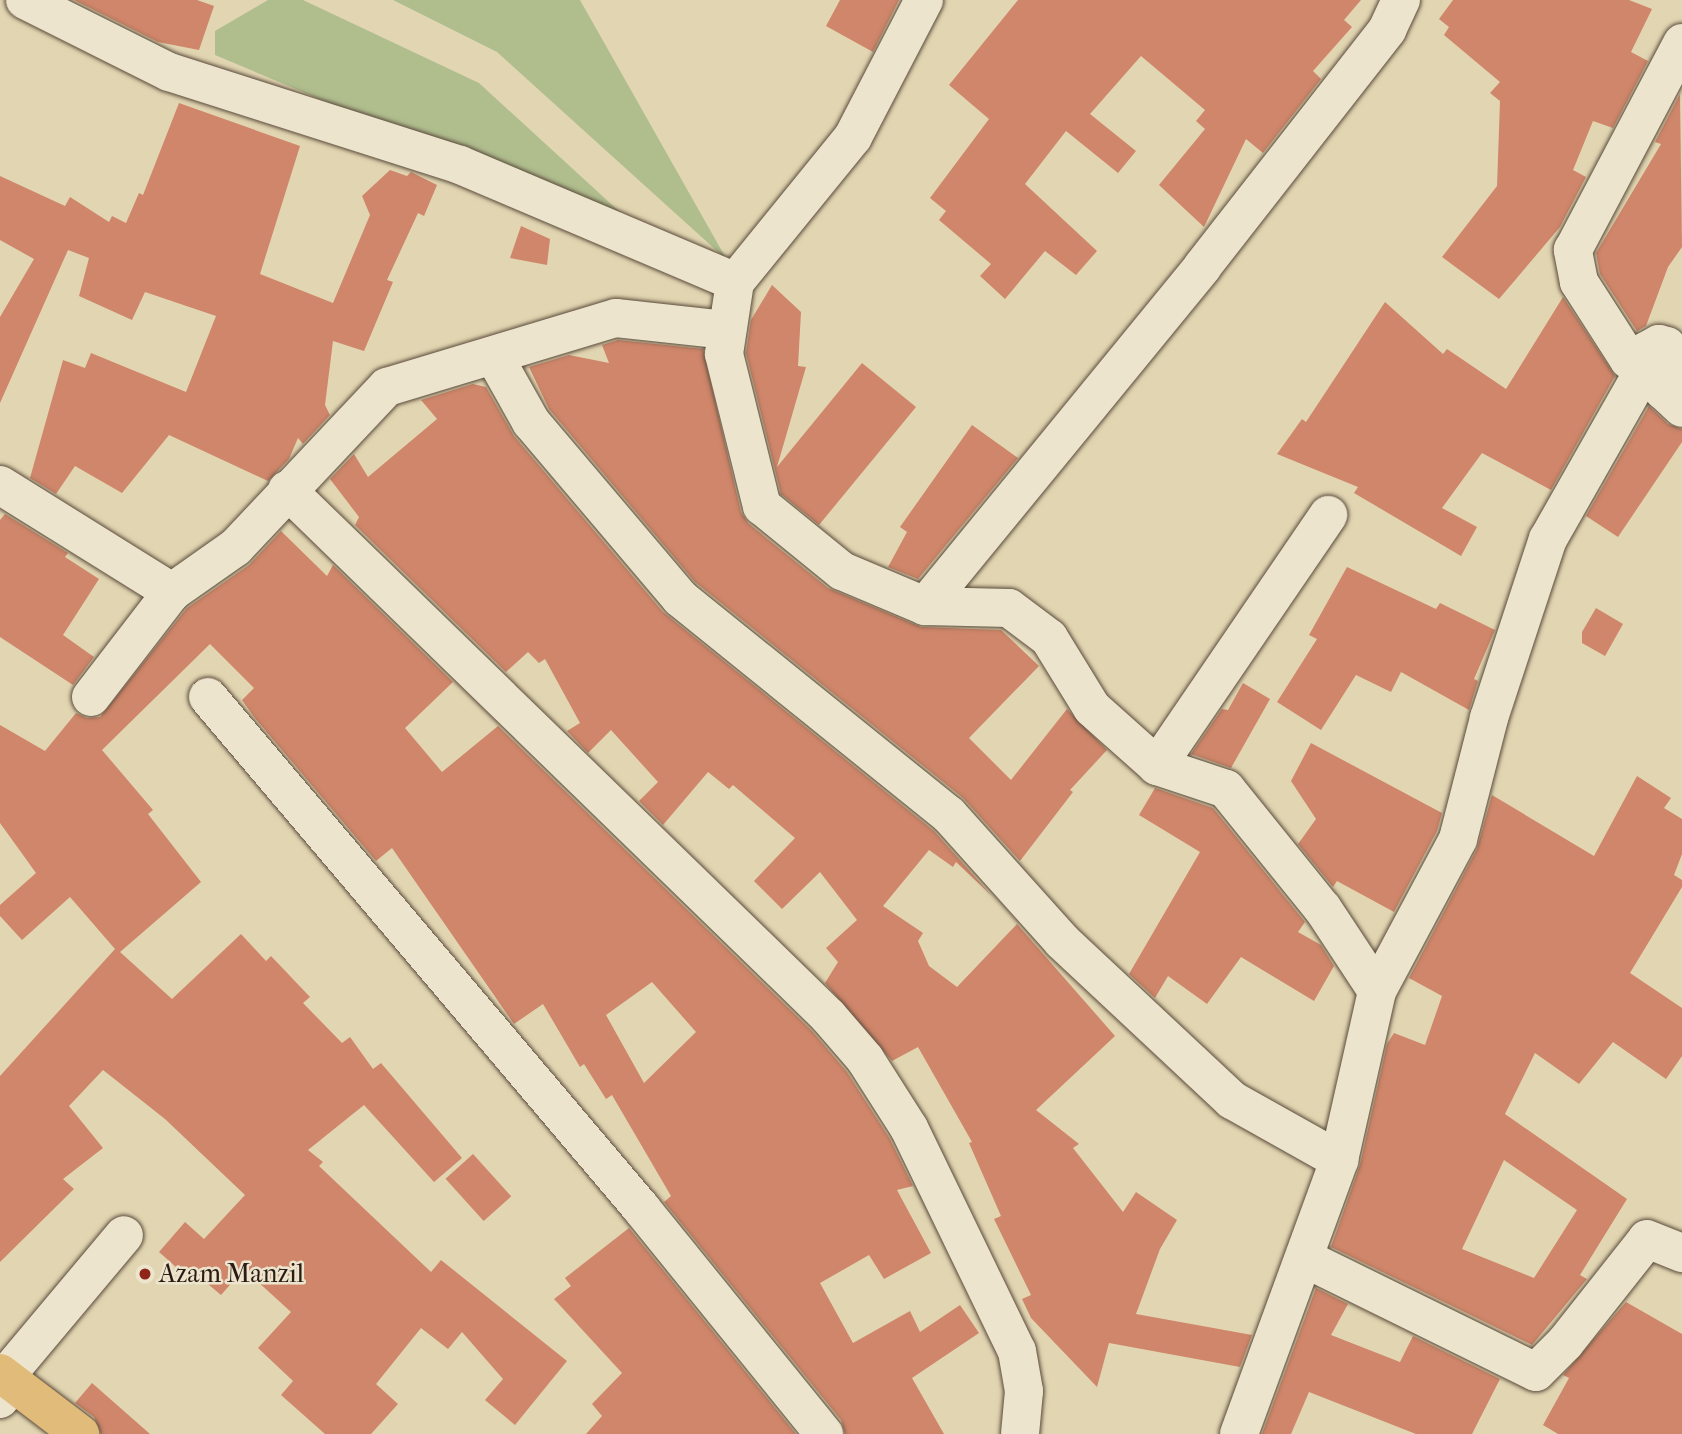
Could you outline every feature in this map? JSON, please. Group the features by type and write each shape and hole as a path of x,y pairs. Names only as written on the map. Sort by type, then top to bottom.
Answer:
{"main road":[{"path":"2,1383 80,1434"}],"street":[{"path":"25,0 169,72 460,165 735,282"},
{"path":"924,0 853,137 735,282 724,354 762,506 842,571 925,606 1009,608 1049,638 1092,708 1157,766 1226,789 1323,909 1377,991"},
{"path":"925,606 1210,257 1387,30 1401,0"},
{"path":"1674,352 1629,360 1579,282 1573,250 1682,43"},
{"path":"91,697 172,593 236,547 387,387 616,318 727,330"},
{"path":"1674,352 1662,390 1682,408"},
{"path":"1239,1434 1306,1259 1339,1160 1377,991 1458,839 1489,718 1548,539 1674,352"},
{"path":"494,355 531,422 680,598 949,815 1062,941 1232,1100 1339,1160"},
{"path":"0,485 172,593"},
{"path":"287,490 828,1016 865,1059 909,1128 1017,1351 1024,1391 1020,1434"},
{"path":"1157,766 1328,515"},
{"path":"208,696 641,1208 824,1434"},
{"path":"2,1383 124,1235"},
{"path":"1306,1259 1536,1372 1565,1343 1647,1240 1682,1253"}],"green space":[{"path":"268,0 303,0 479,83 646,236 215,55 215,31"},
{"path":"393,0 580,0 727,260 497,52"}],"building":[{"path":"74,0 197,0 214,6 199,50 158,42"},
{"path":"840,0 899,0 873,52 826,26"},
{"path":"1018,0 1361,0 1344,20 1352,27 1313,71 1321,79 1263,153 1246,139 1204,227 1159,185 1205,129 1196,121 1205,110 1141,56 1090,114 1136,151 1118,173 1066,131 1025,184 1097,251 1076,275 1045,251 1005,299 980,276 991,264 939,220 946,211 930,198 989,119 949,85"},
{"path":"1453,0 1629,0 1652,9 1631,52 1648,61 1613,128 1593,121 1573,170 1586,177 1560,227 1499,299 1442,257 1497,186 1500,101 1490,93 1500,82 1444,35 1449,27 1439,19"},
{"path":"1680,94 1682,247 1668,267 1646,326 1637,331 1600,274 1596,253 1661,144 1655,142"},
{"path":"179,103 300,146 260,274 333,303 370,215 362,196 390,170 407,176 411,172 437,185 424,216 418,213 387,280 393,282 364,351 333,341 325,405 330,415 303,444 298,438 289,459 268,481 169,435 122,493 75,466 56,494 30,478 63,360 85,368 91,353 186,392 216,316 145,292 132,320 79,296 89,258 68,250 0,403 0,317 34,259 0,240 0,176 65,206 70,197 109,222 112,216 126,223 139,193 143,195"},
{"path":"521,226 550,239 547,265 510,258"},
{"path":"772,285 801,312 798,366 806,367 777,467 862,363 916,407 819,525 781,494 746,353 751,320"},
{"path":"1563,297 1615,376 1551,490 1482,453 1442,508 1477,527 1461,556 1354,493 1358,487 1277,454 1302,419 1306,422 1385,302 1443,354 1447,349 1506,389"},
{"path":"618,340 703,349 741,512 748,523 828,588 921,627 1001,630 1039,666 969,738 1011,780 1067,709 1107,750 1070,790 1073,792 1020,861 963,798 695,582 549,409 529,367 569,355 609,363 602,345"},
{"path":"473,384 486,387 514,436 663,612 934,831 992,896 956,862 953,867 929,850 883,906 923,933 918,941 929,966 957,987 1017,924 1115,1036 1036,1110 1079,1144 1073,1148 1123,1212 1136,1192 1177,1220 1160,1249 1136,1314 1252,1335 1240,1367 1109,1343 1097,1387 1031,1318 1022,1299 1031,1295 994,1219 1001,1216 969,1143 972,1142 918,1047 892,1061 825,983 838,962 826,948 857,920 820,872 782,909 754,881 795,838 733,785 729,789 708,772 663,825 639,801 658,782 611,730 588,753 567,731 580,723 545,659 539,663 528,652 506,672 355,525 359,517 330,479 354,454 368,477 437,419 421,400"},
{"path":"1649,406 1668,424 1682,429 1682,442 1618,537 1586,516"},
{"path":"972,425 1018,458 918,579 888,567 907,532 900,527"},
{"path":"5,514 68,553 65,557 99,579 63,635 94,657 73,685 0,637 0,520"},
{"path":"281,531 327,576 333,565 453,682 405,728 442,772 498,726 812,1031 847,1072 890,1139 913,1186 897,1190 931,1253 884,1279 869,1255 820,1283 853,1343 910,1311 920,1332 960,1305 979,1333 912,1378 944,1434 845,1434 841,1420 664,1202 671,1196 612,1095 606,1099 584,1064 580,1067 543,1004 514,1024 392,848 376,861 254,717 242,700 254,688 210,644 102,750 153,810 148,814 201,882 120,952 172,999 241,934 266,961 271,956 310,997 303,1003 342,1043 350,1037 373,1069 381,1063 462,1158 434,1182 364,1105 308,1150 323,1162 319,1166 431,1272 441,1260 567,1361 515,1425 485,1400 503,1379 462,1332 448,1349 421,1328 376,1384 398,1404 371,1434 325,1434 281,1395 293,1381 258,1348 291,1312 244,1269 221,1295 190,1269 185,1275 159,1252 185,1222 204,1239 245,1195 165,1119 103,1070 69,1106 103,1148 63,1179 74,1189 0,1262 0,1076 115,949 70,897 22,940 0,916 0,905 36,873 0,823 0,725 45,751 76,713 87,718 100,717 187,608 249,565","holes":["652,982 696,1032 644,1083 606,1015"]},
{"path":"1347,567 1436,609 1440,603 1495,630 1474,679 1478,681 1469,710 1401,672 1391,692 1356,675 1321,730 1277,702 1317,639 1309,635"},
{"path":"1596,608 1623,624 1605,656 1582,643 1582,632"},
{"path":"1243,683 1270,699 1231,768 1191,754 1222,709 1228,710"},
{"path":"1311,743 1442,813 1437,831 1394,912 1337,881 1333,887 1298,844 1316,819 1291,781"},
{"path":"1637,776 1671,798 1664,808 1682,819 1682,854 1674,875 1682,880 1682,887 1630,973 1682,1008 1682,1056 1666,1079 1613,1042 1579,1084 1535,1053 1505,1114 1627,1199 1580,1275 1587,1279 1532,1345 1331,1247 1360,1165 1387,1044 1394,1033 1425,1045 1442,996 1409,978 1477,849 1492,795 1594,856","holes":["1504,1160 1577,1210 1534,1278 1462,1249"]},
{"path":"1155,788 1213,808 1305,922 1298,932 1321,945 1334,966 1314,1001 1241,957 1207,1004 1168,976 1155,998 1129,974 1200,852 1139,815"},
{"path":"473,1154 511,1196 484,1221 446,1179"},
{"path":"629,1228 796,1434 586,1434 602,1416 592,1404 622,1373 554,1299 571,1286 565,1278"},
{"path":"1316,1288 1348,1304 1331,1335 1400,1362 1413,1336 1500,1379 1472,1434 1416,1434 1309,1392 1291,1434 1262,1434"},
{"path":"1626,1302 1682,1334 1682,1434 1558,1434 1543,1425 1569,1378 1563,1375"},
{"path":"92,1383 150,1434 101,1434 94,1417 75,1403"}],"place":[{"name":"Azam Manzil","path":"145,1274"}]}
